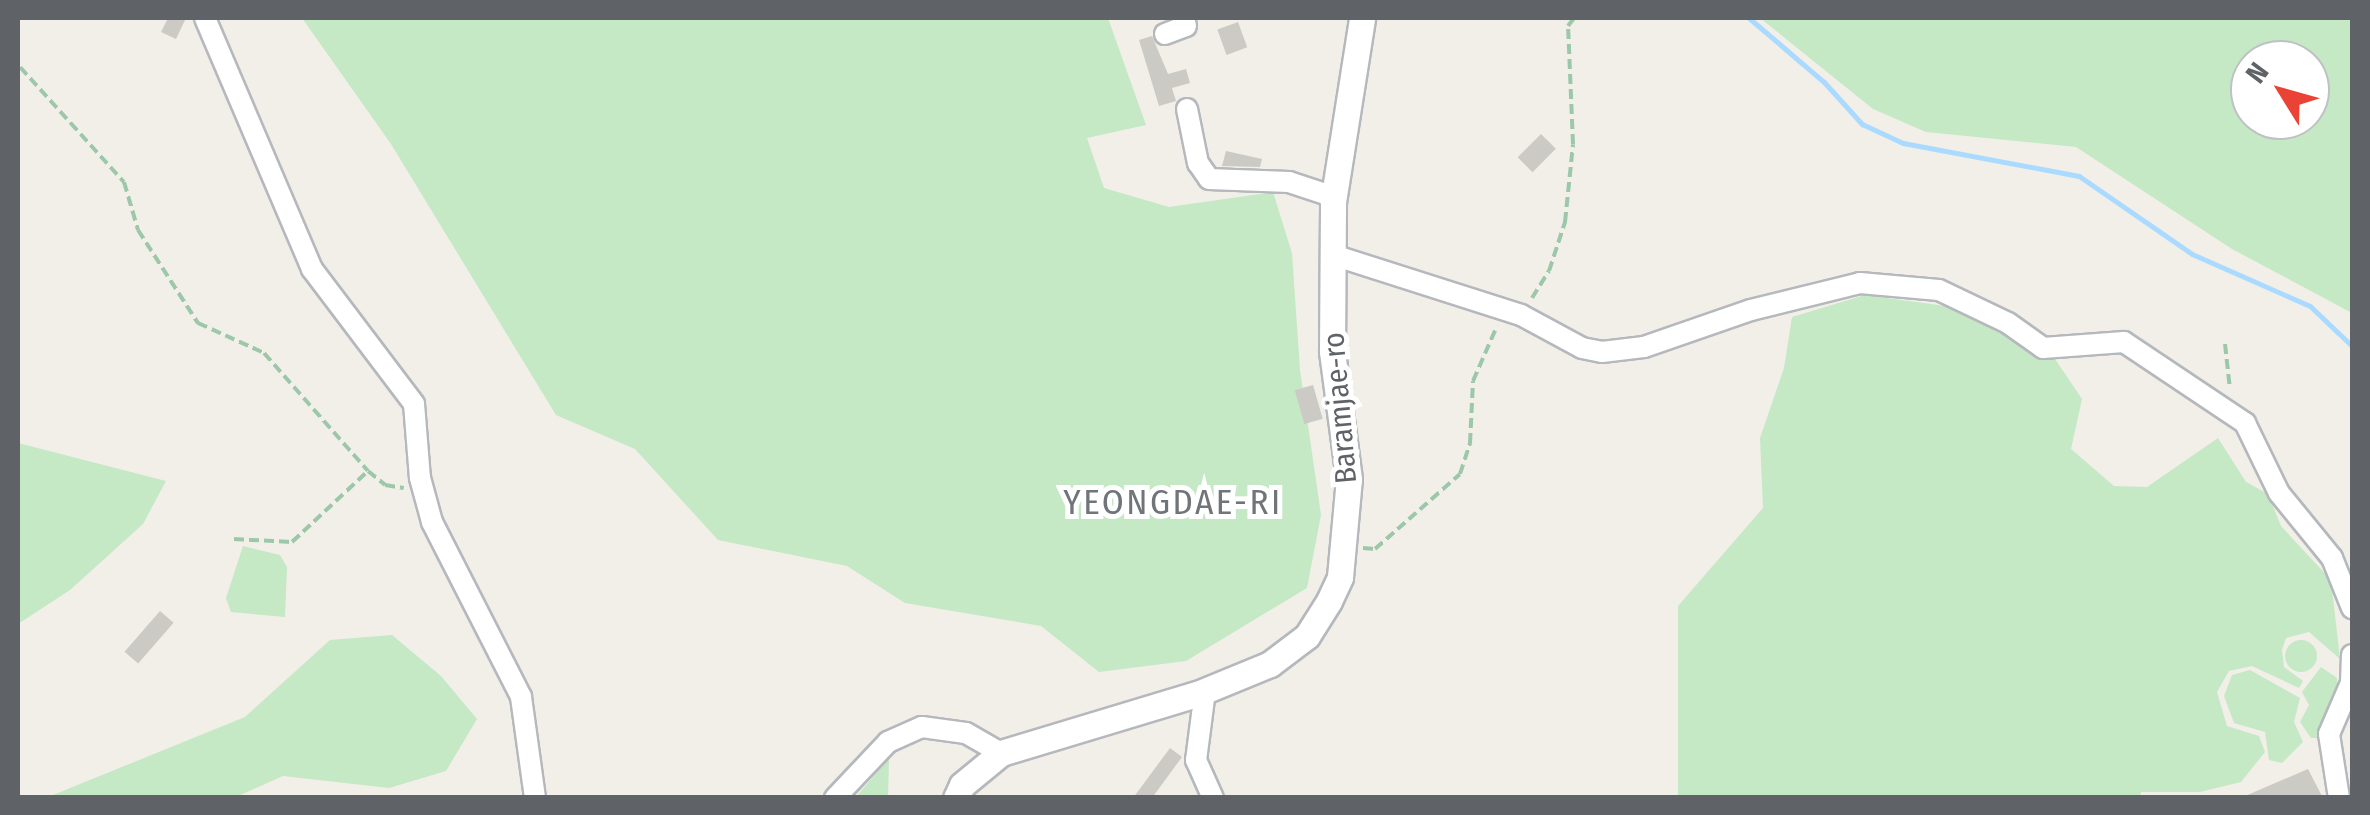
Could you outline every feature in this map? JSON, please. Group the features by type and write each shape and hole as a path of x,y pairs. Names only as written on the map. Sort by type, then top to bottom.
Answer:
{"street":[{"path":"205,18 312,268 414,404 424,491 432,522 521,696 535,798"},
{"path":"1165,34 1186,26 1184,18"},
{"name":"Baramjae-ro","path":"956,798 962,785 1001,752 1206,691 1270,664 1307,636 1340,576 1349,479 1332,351 1334,197 1361,20"},
{"path":"1187,108 1198,164 1209,179 1288,182 1334,197"},
{"path":"1332,254 1513,312 1582,348 1602,352 1644,347 1751,310 1860,283 1939,290 2008,323 2043,348 2124,342 2233,414 2262,447 2296,518 2332,558 2352,608"},
{"path":"2339,798 2329,734 2351,684 2352,655"},
{"path":"1206,691 1196,760 1213,798"},
{"path":"835,798 888,742 922,726 966,733 1001,752"}],"path":[{"path":"1343,548 1375,549 1460,474 1470,443 1473,382 1513,312 1549,272 1565,222 1573,144 1568,26 1574,18"},
{"path":"20,67 124,182 138,230 176,280 198,323 264,353 384,485 424,491"},
{"path":"2225,344 2233,414"},
{"path":"234,539 292,542 368,471"}],"green space":[{"path":"302,18 1108,18 1146,125 1087,138 1104,188 1169,207 1273,192 1292,253 1300,370 1321,515 1307,588 1186,661 1099,672 1041,626 905,603 847,566 718,540 635,449 556,415 391,144"},
{"path":"1760,18 2352,18 2352,313 2232,249 2076,147 1926,132 1873,109"},
{"path":"1865,295 1945,306 2055,359 2082,399 2071,449 2114,486 2147,487 2218,438 2246,482 2268,494 2281,526 2331,580 2340,659 2309,632 2286,638 2282,650 2284,667 2303,681 2299,688 2252,666 2229,671 2217,692 2227,726 2259,736 2265,752 2241,782 2200,792 2141,792 2140,798 1678,797 1678,606 1763,508 1760,438 1784,368 1792,317"},
{"path":"18,443 166,481 143,524 70,590 18,624"},
{"path":"243,546 280,555 287,567 285,617 231,612 226,598"},
{"path":"392,635 441,676 477,719 446,771 389,788 283,776 236,797 48,797 245,717 330,640"},
{"path":"2301,640 2313,644 2317,656 2313,668 2301,672 2289,668 2285,656 2289,644"},
{"path":"2321,667 2337,678 2337,686 2319,738 2311,738 2300,722 2309,705 2302,692"},
{"path":"2250,670 2300,698 2294,722 2303,742 2282,763 2269,760 2265,732 2234,723 2224,696 2232,675"},
{"path":"889,758 888,797 856,797"}],"building":[{"path":"168,18 186,18 176,39 161,32"},
{"path":"1238,22 1247,47 1227,55 1217,30"},
{"path":"1152,36 1168,74 1186,69 1190,83 1172,88 1176,101 1159,106 1139,40"},
{"path":"1541,134 1556,149 1533,172 1518,157"},
{"path":"1226,151 1262,159 1260,167 1222,166"},
{"path":"1313,385 1323,419 1304,424 1295,390"},
{"path":"160,611 174,623 138,664 125,652"},
{"path":"1170,748 1182,757 1152,798 1133,798"},
{"path":"2308,769 2323,798 2245,798 2245,796"}],"waterway":[{"path":"1749,18 1824,82 1862,124 1903,143 2079,176 2192,254 2310,306 2352,346"}],"district":[{"name":"YEONGDAE-RI","path":"1173,502"}]}
